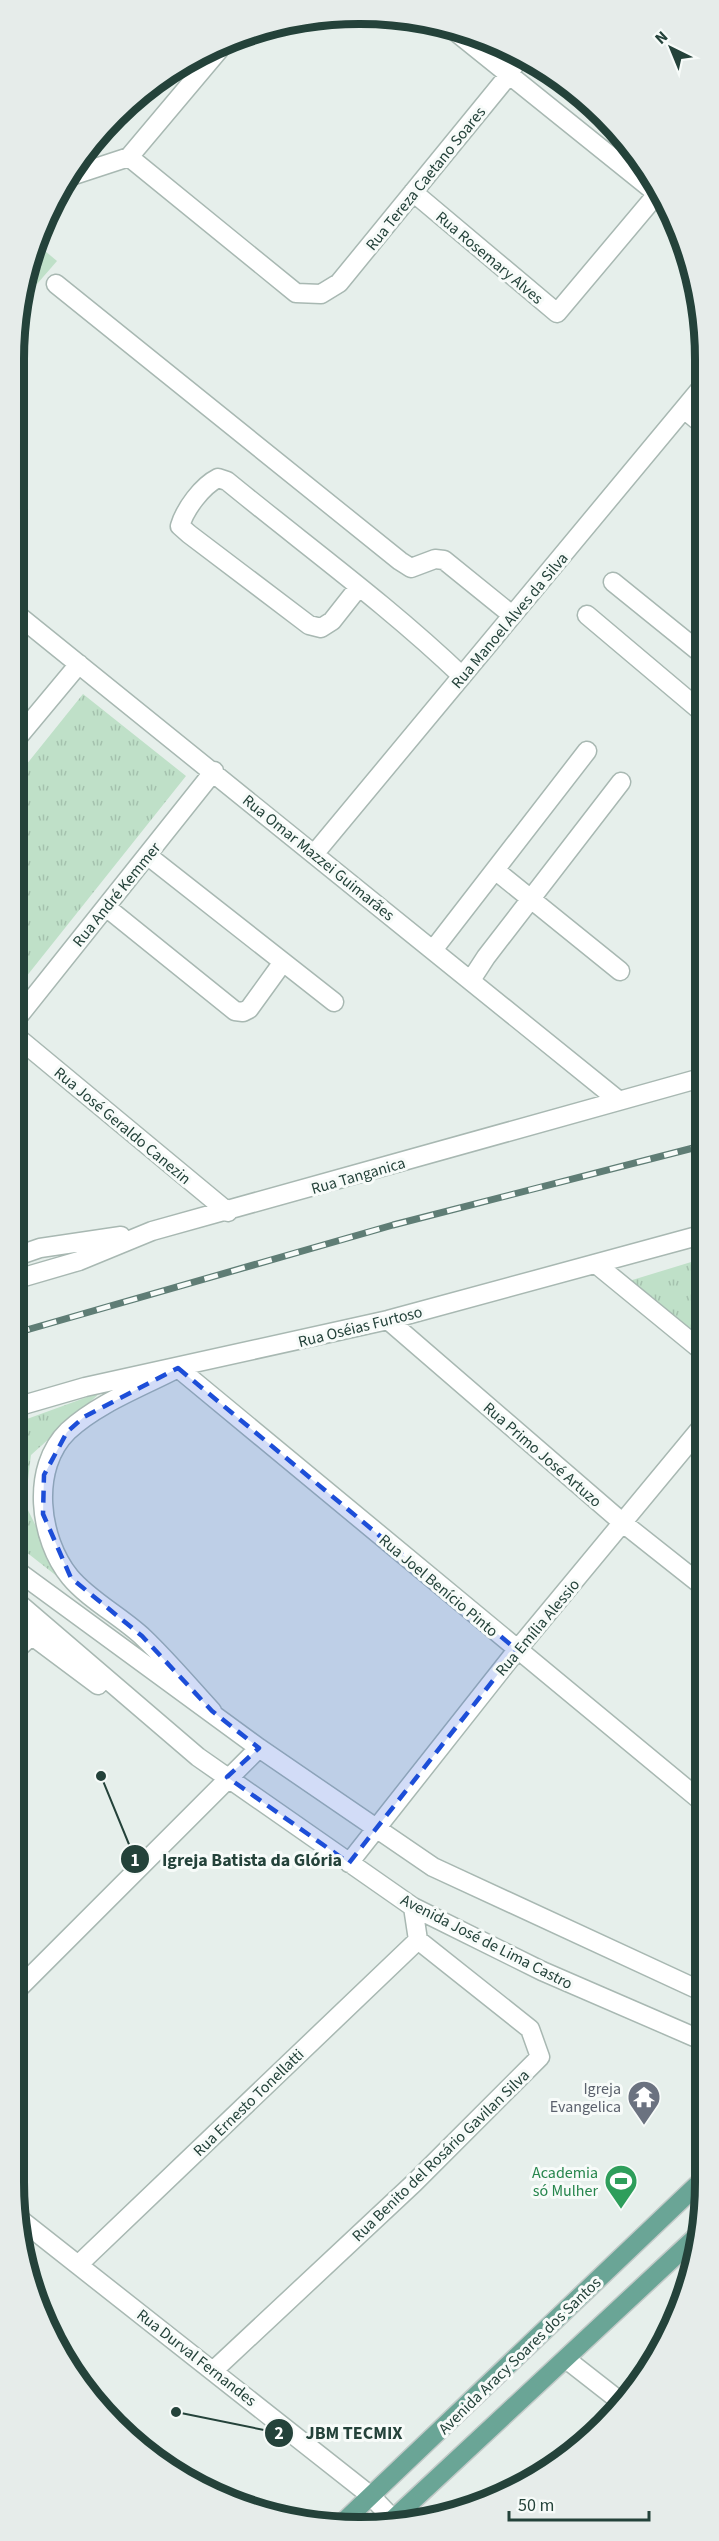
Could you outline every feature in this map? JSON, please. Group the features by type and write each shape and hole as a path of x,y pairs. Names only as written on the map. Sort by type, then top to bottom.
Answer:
{"main road":[{"name":"Avenida Aracy Soares dos Santos","path":"349,2517 695,2187"},
{"name":"Avenida Aracy Soares dos Santos","path":"398,2514 690,2243"}],"street":[{"path":"469,43 508,76 630,163"},
{"path":"81,173 129,157 212,59"},
{"name":"Rua Tereza Caetano Soares","path":"129,157 296,293 321,294 339,283 508,76 515,63"},
{"name":"Rua Rosemary Alves","path":"413,192 558,314 656,204"},
{"path":"56,284 400,561 411,568 435,559 444,560 512,615"},
{"name":"Rua Manoel Alves da Silva","path":"315,853 695,396"},
{"path":"684,409 695,418"},
{"path":"358,588 332,621 321,628 309,624 189,534 180,526 183,516 210,482 218,478 227,481 358,588 462,676"},
{"path":"613,582 695,648"},
{"path":"588,615 695,705"},
{"name":"Rua Omar Mazzei Guimarães","path":"24,619 618,1100"},
{"path":"24,730 79,664"},
{"path":"433,950 587,751"},
{"name":"Rua André Kemmer","path":"24,1010 214,771"},
{"path":"471,980 486,957 621,782"},
{"path":"147,855 334,1002"},
{"path":"495,870 620,971"},
{"path":"106,907 235,1011 243,1012 249,1009 283,962"},
{"name":"Rua José Geraldo Canezin","path":"24,1043 228,1212"},
{"name":"Rua Tanganica","path":"24,1277 79,1261 152,1231 228,1212 695,1080"},
{"path":"24,1254 40,1248 152,1231"},
{"name":"Rua Oséias Furtoso","path":"24,1405 85,1387 388,1320 695,1237"},
{"path":"596,1264 695,1345"},
{"name":"Rua Primo José Artuzo","path":"388,1320 623,1523 695,1580"},
{"path":"178,1368 84,1417 67,1432 58,1444 44,1475 43,1514 58,1557 71,1578 142,1636 212,1711"},
{"name":"Rua Joel Benício Pinto","path":"178,1368 695,1796"},
{"name":"Rua Emília Alessio","path":"349,1863 517,1650 695,1435"},
{"path":"24,1576 212,1711 259,1748 433,1867 695,1988"},
{"name":"Avenida José de Lima Castro","path":"24,1608 198,1757 413,1907 542,1971 695,2036"},
{"path":"24,1629 140,1720 198,1757"},
{"path":"24,1643 32,1635"},
{"path":"24,1983 227,1777 259,1748"},
{"path":"413,1907 418,1940"},
{"name":"Rua Ernesto Tonellatti","path":"78,2265 418,1940"},
{"name":"Rua Benito del Rosário Gavilan Silva","path":"214,2370 414,2183 540,2057 530,2028 418,1940"},
{"name":"Rua Durval Fernandes","path":"27,2225 371,2496 388,2515"},
{"path":"566,2359 616,2398"}],"highlighted area":[{"path":"178,1368 517,1650 349,1863 227,1777 259,1748 212,1711 142,1636 71,1578 43,1514 44,1475 67,1432 84,1417"}],"green space":[{"path":"43,249 57,261 37,284 33,281"},
{"path":"83,694 186,776 24,979 24,768"},
{"path":"695,1261 695,1334 629,1281"},
{"path":"101,1392 31,1455 25,1504 63,1581 24,1550 24,1420"}],"railway":[{"path":"24,1331 393,1225 695,1148"}],"place":[{"name":"Igreja Batista da Glória","path":"101,1776"},
{"name":"Igreja Evangelica","path":"644,2126"},
{"name":"Academia só Mulher","path":"621,2210"},
{"name":"JBM TECMIX","path":"176,2412"}]}
